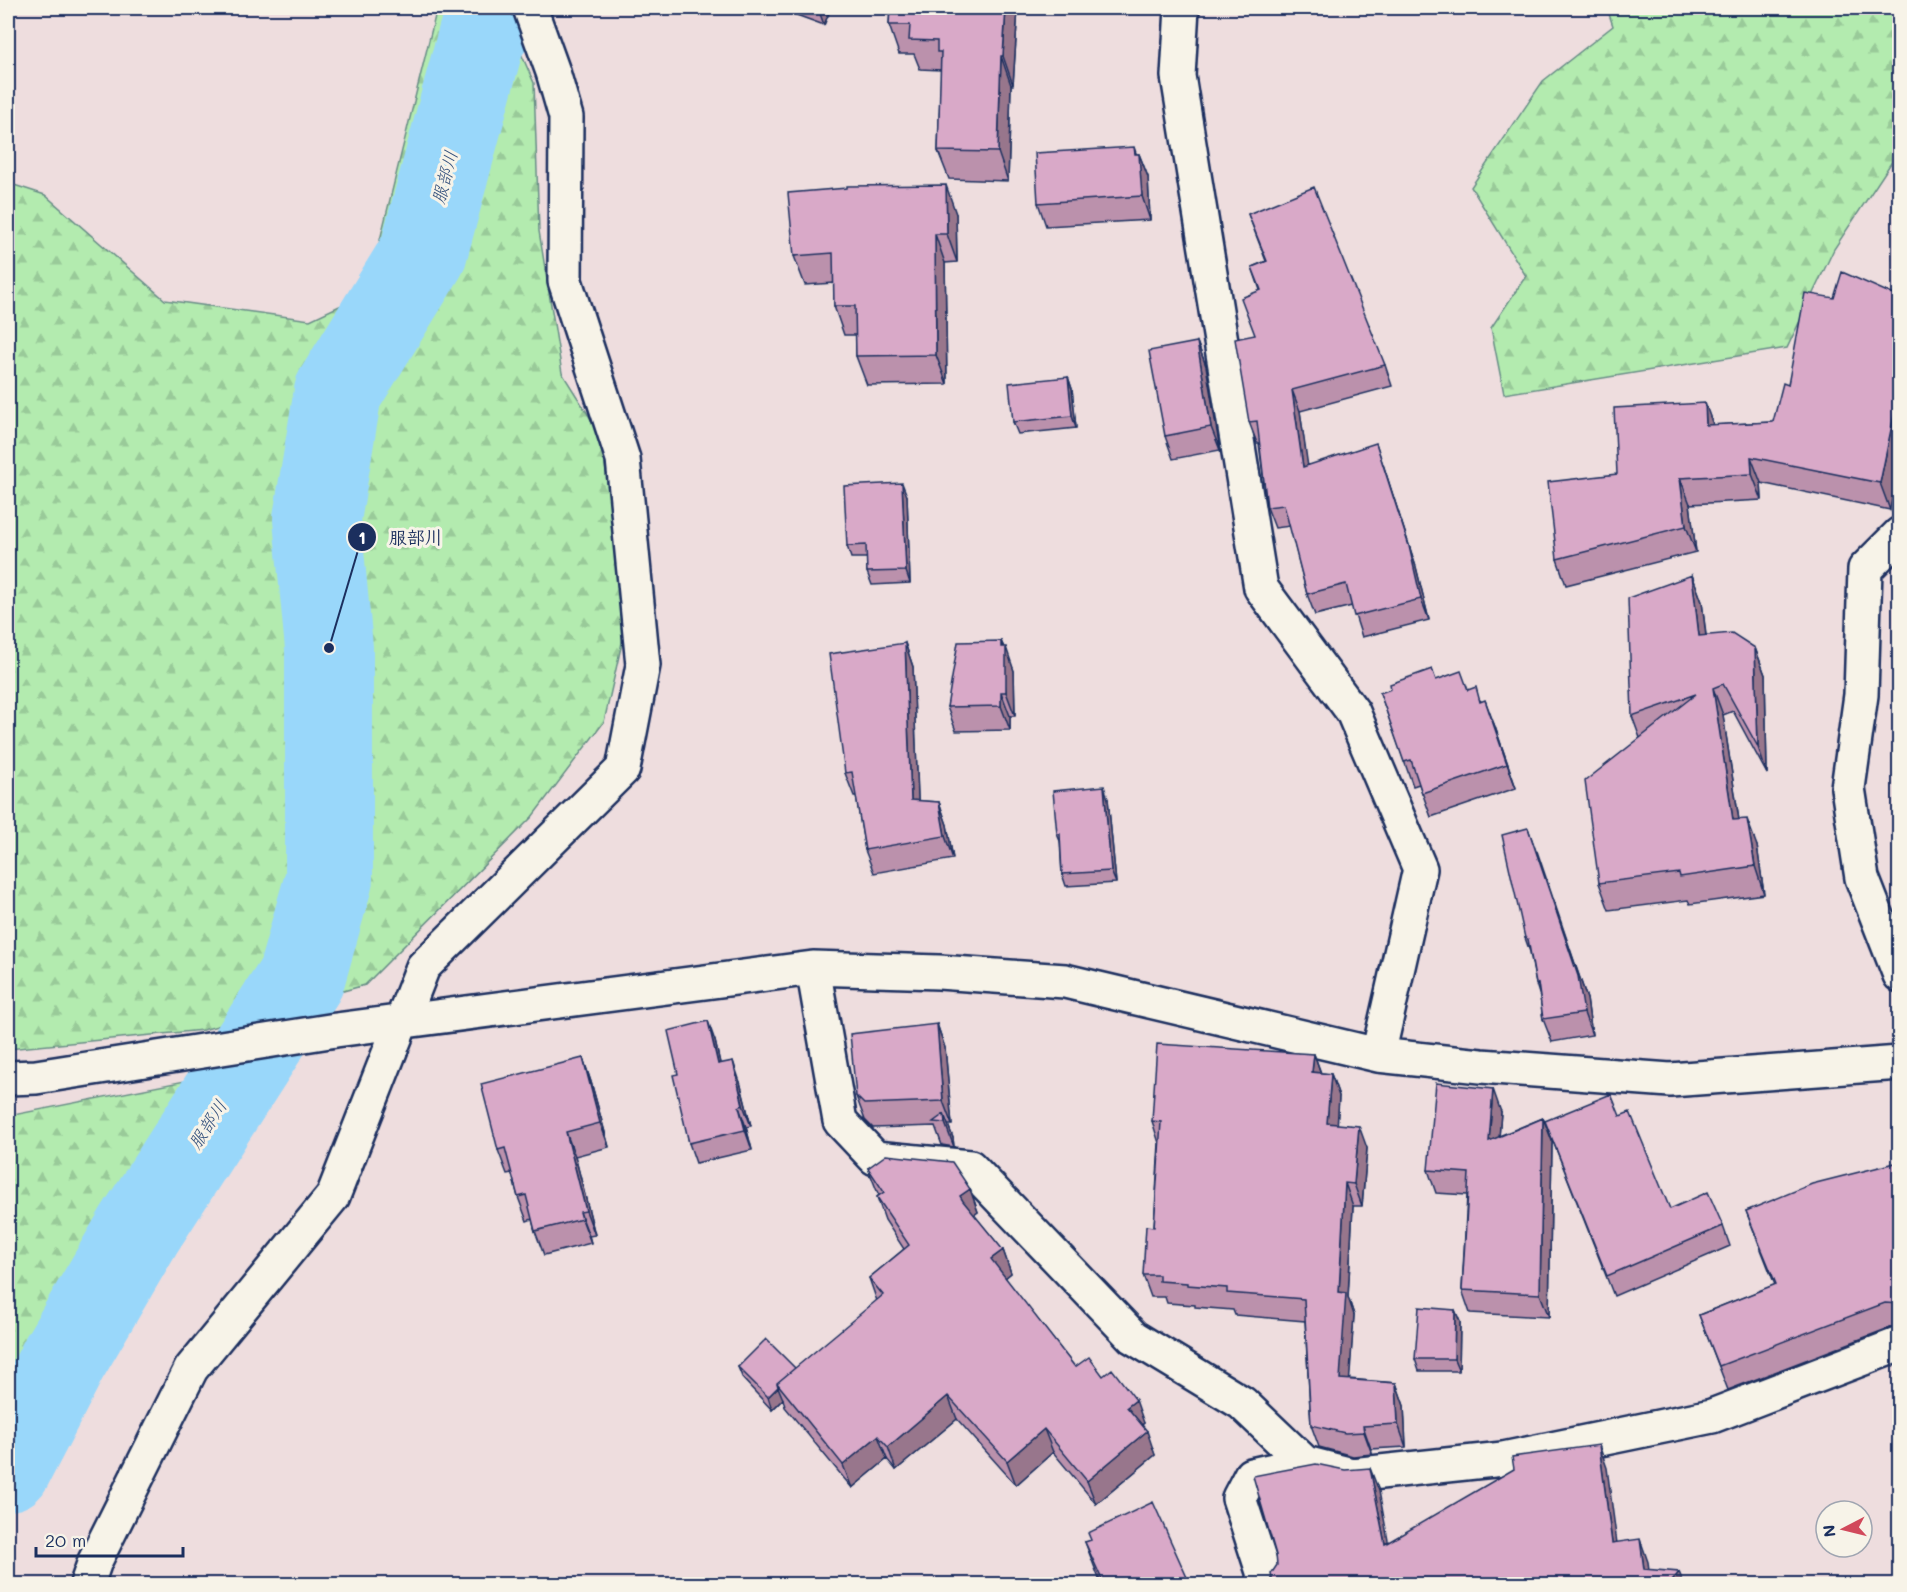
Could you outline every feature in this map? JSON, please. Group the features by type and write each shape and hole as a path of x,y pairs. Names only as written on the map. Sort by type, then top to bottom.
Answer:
{"street":[{"path":"87,1584 95,1561 191,1369 333,1196 403,1023 423,967 623,769 644,665 623,459 565,281 566,117 530,8"},
{"path":"1182,8 1178,75 1261,588 1353,712 1420,869 1378,1055"},
{"path":"1899,534 1864,569 1861,695 1848,788 1862,878 1899,975"},
{"path":"813,968 840,1121 875,1158 970,1167 1133,1337 1242,1403 1305,1463"},
{"path":"22,1078 336,1030 813,968 939,972 1065,981 1378,1055 1481,1066 1670,1080 1899,1064"},
{"path":"1268,1584 1239,1498 1251,1475 1305,1463 1352,1475 1503,1459 1712,1416 1899,1344"}],"green space":[{"path":"437,8 501,8 534,83 539,231 562,373 601,435 626,625 604,722 532,817 365,985 203,1030 8,1049 8,183 45,195 165,300 310,320 367,293"},
{"path":"1607,8 1899,8 1899,151 1834,249 1787,348 1504,394 1491,328 1526,276 1471,187 1543,81 1613,26"},
{"path":"205,1077 90,1251 8,1414 8,1116"}],"building":[{"path":"890,8 1006,8 1003,56 1001,56 998,152 938,151 941,52 937,52 937,41 909,40 910,25 889,25"},
{"path":"1134,147 1135,154 1139,154 1142,196 1038,203 1035,153"},
{"path":"946,185 947,234 935,234 936,355 856,356 855,306 834,306 833,253 794,256 788,193 847,188 847,186"},
{"path":"1314,187 1385,365 1292,390 1303,467 1376,443 1409,546 1421,599 1354,616 1346,584 1307,594 1284,505 1267,507 1257,421 1249,422 1235,339 1255,335 1241,298 1261,290 1252,267 1267,261 1248,214"},
{"path":"1842,272 1899,297 1899,391 1880,483 1751,457 1752,474 1680,478 1686,526 1557,559 1548,482 1617,474 1614,408 1705,403 1706,425 1773,422 1783,383 1788,385 1805,293 1834,298"},
{"path":"1197,342 1211,427 1165,436 1149,351"},
{"path":"1068,377 1072,416 1013,422 1009,383"},
{"path":"902,483 906,571 867,572 866,545 847,546 844,486"},
{"path":"1692,575 1699,636 1732,633 1755,648 1758,747 1723,684 1713,688 1733,820 1747,819 1755,866 1680,877 1679,873 1599,883 1585,781 1696,694 1632,716 1628,598"},
{"path":"1001,641 1001,647 1006,647 1006,692 1001,692 1001,706 947,707 958,642"},
{"path":"905,643 911,800 939,802 945,836 865,850 852,772 845,773 829,654"},
{"path":"1432,669 1436,680 1461,671 1468,690 1476,687 1480,702 1485,700 1507,764 1422,793 1411,760 1404,762 1380,693 1391,689 1390,684"},
{"path":"1104,786 1111,871 1062,874 1060,834 1057,834 1053,791"},
{"path":"1528,828 1578,976 1584,1013 1543,1019 1538,983 1536,984 1528,939 1525,938 1502,835"},
{"path":"708,1021 718,1064 733,1061 743,1105 739,1107 745,1130 689,1143 673,1075 678,1074 668,1031"},
{"path":"937,1024 943,1101 864,1104 856,1096 850,1034"},
{"path":"1157,1044 1314,1054 1312,1072 1331,1074 1327,1123 1359,1126 1354,1184 1345,1183 1339,1292 1346,1293 1340,1379 1396,1383 1398,1424 1363,1426 1364,1432 1345,1433 1311,1425 1304,1299 1227,1293 1227,1288 1159,1281 1159,1275 1143,1275 1146,1226 1154,1227 1161,1122 1152,1121"},
{"path":"583,1058 600,1123 566,1132 586,1211 580,1212 582,1219 535,1231 526,1195 518,1197 505,1148 498,1150 481,1084"},
{"path":"1436,1083 1493,1089 1489,1141 1543,1118 1540,1294 1462,1290 1469,1173 1428,1170"},
{"path":"1611,1094 1620,1116 1630,1112 1670,1209 1708,1192 1723,1226 1607,1276 1545,1121"},
{"path":"944,1114 945,1123 933,1122"},
{"path":"886,1155 952,1162 970,1189 960,1196 1003,1250 991,1259 1075,1367 1089,1357 1103,1376 1112,1369 1136,1400 1127,1407 1147,1431 1087,1481 1044,1429 1007,1461 948,1396 888,1447 878,1436 843,1465 777,1383 883,1295 869,1278 909,1245 877,1197 884,1192 868,1168"},
{"path":"1899,1162 1899,1304 1885,1303 1719,1366 1699,1315 1776,1284 1746,1211 1812,1184"},
{"path":"1419,1307 1455,1310 1454,1359 1415,1359"},
{"path":"766,1339 795,1368 777,1383 778,1387 768,1397 738,1367"},
{"path":"1599,1445 1612,1543 1640,1539 1644,1569 1679,1572 1670,1584 1273,1584 1271,1574 1277,1565 1276,1555 1253,1476 1316,1464 1345,1470 1370,1468 1385,1544 1514,1469 1512,1457"},
{"path":"1153,1502 1190,1584 1104,1584 1085,1542 1091,1540 1088,1533"}],"waterway":[{"name":"服部川","path":"8,1467 64,1358 139,1230 301,978 329,879 329,648 317,519 338,392 423,254 482,35 503,8"}],"place":[{"name":"服部川","path":"329,648"}]}
